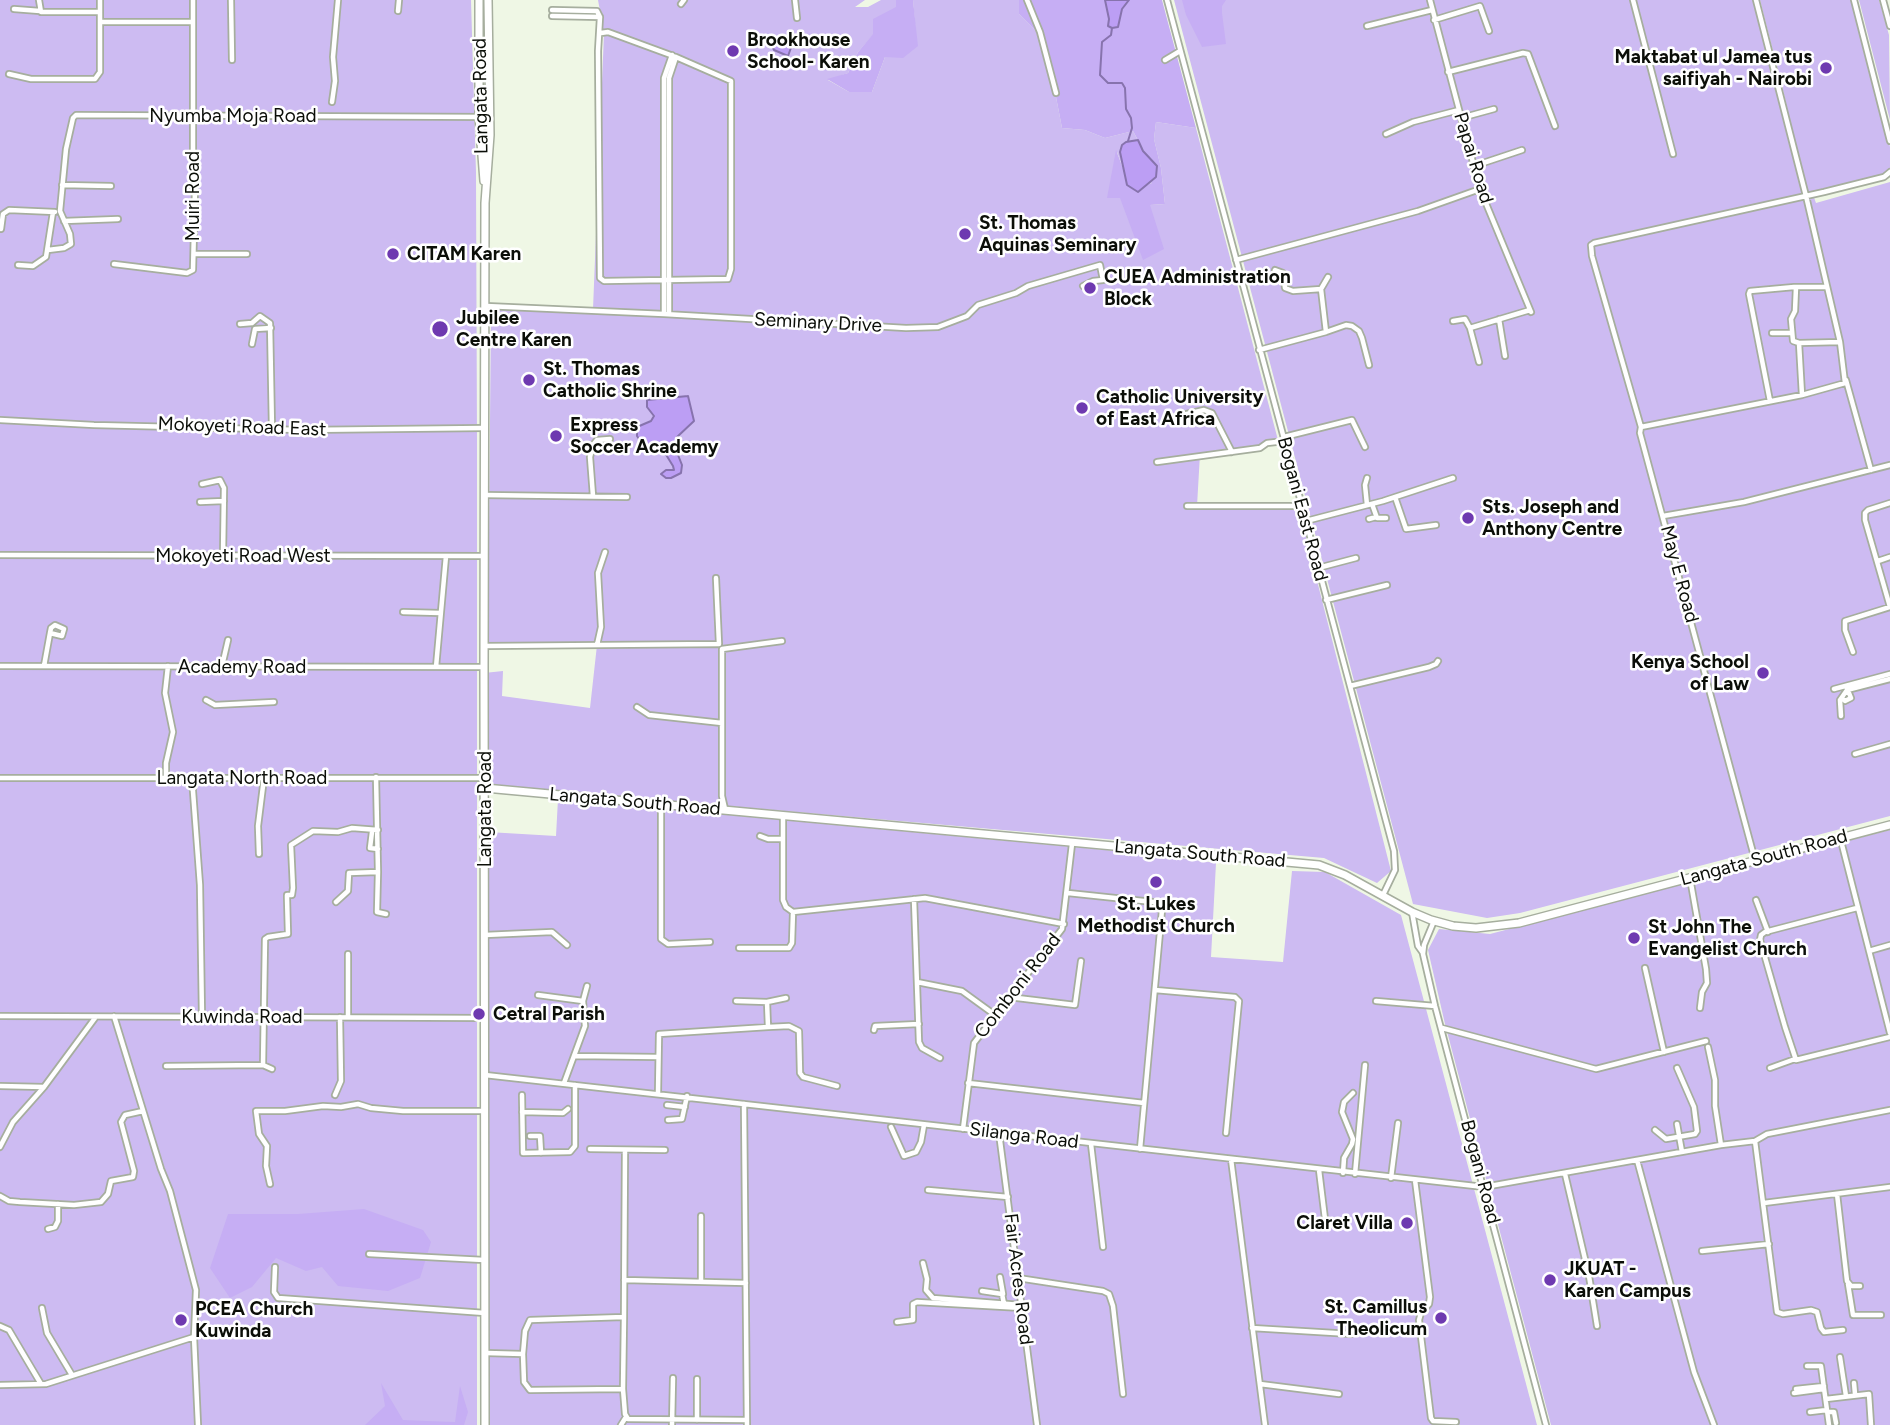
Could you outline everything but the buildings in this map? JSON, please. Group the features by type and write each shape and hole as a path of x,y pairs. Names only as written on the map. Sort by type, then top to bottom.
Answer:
{"main road":[{"name":"Langata Road","path":"478,0 479,117 486,192"},
{"name":"Langata Road","path":"485,1425 484,667 488,0"},
{"name":"Langata South Road","path":"485,788 1319,865 1345,875 1412,912 1467,928 1507,925 1890,825"}],"street":[{"path":"39,0 40,11"},
{"path":"9,74 31,79 93,79 99,75 100,0"},
{"name":"Muiri Road","path":"114,264 187,273 193,270 193,0"},
{"path":"232,0 232,60"},
{"path":"332,102 335,82 332,60 338,0"},
{"path":"398,11 399,0"},
{"path":"795,0 797,18"},
{"path":"1027,0 1040,32 1056,93"},
{"name":"Bogani East Road","path":"1167,0 1395,858 1395,870 1382,895"},
{"name":"Papai Road","path":"1430,0 1480,189 1530,311 1499,319"},
{"path":"1633,0 1674,154"},
{"path":"1756,0 1807,196 1846,379 1871,470"},
{"path":"1854,0 1890,141"},
{"path":"1883,0 1890,26"},
{"path":"1434,20 1480,6 1489,31"},
{"path":"15,9 100,12"},
{"path":"1367,26 1432,10"},
{"path":"552,13 600,17 599,277 604,281 730,278 731,82 728,78 674,56 608,32 601,33"},
{"path":"100,22 193,22"},
{"path":"1164,60 1180,51"},
{"path":"1448,72 1528,54 1555,126"},
{"path":"667,314 669,78 674,56"},
{"path":"1461,118 1494,109"},
{"path":"1386,134 1396,132 1413,122 1459,110"},
{"name":"Nyumba Moja Road","path":"48,250 74,116 489,117"},
{"path":"1474,166 1522,150"},
{"path":"1807,196 1884,177 1890,172"},
{"path":"62,185 111,186"},
{"path":"1236,260 1418,211 1480,189"},
{"name":"May E Road","path":"1755,860 1644,452 1640,435 1642,427 1591,245 1807,196"},
{"path":"1,229 3,214 9,210 57,211 64,221 70,234 71,245 48,250 46,257 35,265 18,265"},
{"path":"64,221 118,219"},
{"path":"194,254 247,254"},
{"name":"Seminary Drive","path":"485,306 906,328 938,327 967,316 978,305 1100,265 1103,280 1083,286"},
{"path":"1275,270 1283,274 1285,288 1293,291 1321,289"},
{"path":"1326,332 1321,289 1328,277"},
{"path":"1796,287 1791,333 1793,341 1840,342"},
{"path":"1770,401 1749,294 1753,289 1826,287"},
{"path":"240,324 252,323 261,316 270,322 272,429"},
{"path":"1453,321 1465,319 1479,362"},
{"path":"1470,328 1499,319 1505,356"},
{"path":"1259,350 1346,325 1353,326 1362,338 1368,365"},
{"path":"252,344 255,329 271,328"},
{"path":"1772,333 1791,333"},
{"path":"1799,343 1802,395"},
{"path":"1642,427 1843,386 1846,379"},
{"path":"1178,416 1204,410 1212,413 1232,452"},
{"name":"Mokoyeti Road East","path":"0,420 272,429 485,428"},
{"path":"1157,462 1260,449 1266,443 1351,420 1365,447"},
{"path":"593,496 590,457 593,445 597,440 610,439"},
{"path":"1663,516 1744,502 1890,465"},
{"path":"1367,478 1364,485 1376,517"},
{"path":"1306,521 1370,505 1453,478"},
{"path":"202,484 222,481 223,555"},
{"path":"485,495 627,497"},
{"path":"1395,497 1406,529 1436,525"},
{"path":"200,502 224,500"},
{"path":"1853,652 1845,630 1845,621 1890,607 1888,589 1867,530 1865,513 1890,503"},
{"path":"1187,506 1302,506"},
{"path":"1369,519 1386,518"},
{"path":"597,645 601,628 598,573 604,552"},
{"name":"Mokoyeti Road West","path":"0,555 485,556"},
{"path":"436,667 446,556"},
{"path":"1878,561 1890,557"},
{"path":"1318,568 1356,558"},
{"path":"485,646 719,644 716,578"},
{"path":"1326,600 1387,585"},
{"path":"403,612 440,613"},
{"path":"44,666 50,633"},
{"path":"222,666 228,640"},
{"path":"725,810 722,796 722,649 782,641"},
{"path":"1350,687 1429,667 1438,661"},
{"name":"Academy Road","path":"0,666 484,667"},
{"path":"166,778 166,763 173,732 166,698 168,666"},
{"path":"1834,689 1890,676"},
{"path":"1841,716 1841,697 1846,691 1890,676"},
{"path":"206,700 215,705 274,702"},
{"path":"637,707 649,715 722,723"},
{"path":"1855,754 1890,744"},
{"path":"376,777 377,912 386,914"},
{"name":"Langata North Road","path":"0,778 485,778"},
{"path":"192,778 200,885 202,1017"},
{"path":"259,853 258,826 264,778"},
{"path":"661,806 661,939 668,944 710,942"},
{"path":"783,815 783,900 786,907 793,912 925,898 1064,924"},
{"path":"263,1065 265,939 288,934 287,898 292,895 293,888 291,845 313,831 338,832 352,828 375,831"},
{"path":"760,836 783,839"},
{"path":"1770,1068 1890,1035 1840,837"},
{"name":"Comboni Road","path":"963,1129 973,1044 1064,924 1072,844"},
{"path":"336,902 348,891 349,873 378,872"},
{"path":"1690,877 1706,969 1707,983 1702,992 1700,1008"},
{"path":"1068,893 1160,905 1163,917 1140,1149"},
{"path":"914,900 921,1046 940,1058"},
{"path":"1756,900 1768,932"},
{"path":"1795,1059 1760,940 1761,935 1857,908"},
{"path":"739,948 789,948 792,943 793,912"},
{"name":"Bogani Road","path":"1412,912 1418,946 1423,954 1546,1425"},
{"path":"1423,954 1434,920"},
{"path":"485,935 552,932 567,946"},
{"path":"1869,951 1890,944"},
{"path":"348,954 348,1017"},
{"path":"1009,997 1075,1005 1081,961"},
{"path":"1645,968 1664,1052"},
{"path":"917,982 962,991 995,1016"},
{"path":"564,1083 584,1026 583,1000 587,986"},
{"path":"1155,990 1238,999 1226,1133"},
{"path":"538,995 583,1000"},
{"path":"736,1001 767,1002 786,998"},
{"path":"1376,1001 1435,1006"},
{"path":"767,1002 768,1027"},
{"name":"Kuwinda Road","path":"0,1016 485,1018"},
{"path":"114,1016 170,1191 196,1290 194,1337 198,1425"},
{"path":"1,1143 13,1122 44,1087 96,1017"},
{"path":"335,1095 341,1084 340,1017"},
{"path":"874,1030 876,1026 919,1024"},
{"path":"657,1093 658,1036 662,1033 768,1027 789,1027 799,1031 800,1073 803,1077 836,1086"},
{"path":"1441,1028 1592,1069 1707,1044 1715,1080 1715,1106 1721,1145"},
{"path":"574,1056 658,1057"},
{"path":"166,1066 263,1065 272,1069"},
{"path":"1355,1174 1365,1065"},
{"path":"1655,1130 1666,1139 1695,1134 1697,1131 1694,1107 1677,1068"},
{"name":"Silanga Road","path":"485,1075 1484,1187 1755,1141 1767,1134 1890,1110"},
{"path":"968,1083 1144,1103"},
{"path":"522,1095 522,1150 526,1154 570,1152 575,1148 575,1085"},
{"path":"0,1086 44,1087"},
{"path":"1343,1173 1343,1158 1353,1139 1342,1112 1344,1102 1353,1093"},
{"path":"667,1120 682,1120 687,1097"},
{"path":"270,1184 266,1166 267,1146 259,1134 256,1111 358,1104 403,1111 485,1111"},
{"path":"626,1417 630,1420 671,1423 697,1420 747,1423 744,1104"},
{"path":"667,1105 685,1107"},
{"path":"522,1112 563,1113 568,1110"},
{"path":"0,1196 9,1201 58,1204 101,1202 108,1194 111,1181 132,1178 134,1171 121,1122 125,1115 143,1111"},
{"path":"1391,1178 1398,1123"},
{"path":"1677,1124 1682,1152"},
{"path":"891,1127 904,1156 916,1152 924,1125"},
{"name":"Fair Acres Road","path":"999,1133 1037,1425"},
{"path":"530,1136 540,1136 541,1153"},
{"path":"1755,1141 1777,1312 1783,1314 1811,1310 1816,1312 1824,1332 1843,1330"},
{"path":"1091,1144 1103,1247"},
{"path":"590,1149 665,1150"},
{"path":"621,1425 626,1417 623,1389 625,1150"},
{"path":"1231,1159 1265,1425"},
{"path":"1637,1160 1694,1371 1714,1425"},
{"path":"1319,1170 1325,1219"},
{"path":"1565,1174 1589,1276 1597,1326"},
{"path":"1415,1180 1430,1299 1419,1320 1431,1418 1433,1421 1456,1422"},
{"path":"1764,1203 1890,1187"},
{"path":"928,1190 1008,1198"},
{"path":"1837,1194 1853,1315 1881,1315"},
{"path":"48,1229 55,1227 58,1221 58,1204"},
{"path":"701,1216 701,1282"},
{"path":"1702,1251 1769,1244"},
{"path":"369,1254 484,1260"},
{"path":"923,1263 927,1279 926,1290 933,1298 1021,1307"},
{"path":"275,1267 274,1292 278,1298 485,1313"},
{"path":"1000,1277 1004,1304"},
{"path":"1018,1278 1103,1290 1109,1294 1113,1306 1123,1394"},
{"path":"624,1280 746,1283"},
{"path":"1848,1283 1860,1286"},
{"path":"982,1291 1003,1295"},
{"path":"897,1322 913,1320 913,1304 917,1302 1021,1307"},
{"path":"42,1308 47,1333 72,1375"},
{"path":"623,1389 530,1390 524,1382 523,1354 525,1331 530,1320 624,1317"},
{"path":"0,1326 9,1330 41,1384"},
{"path":"1252,1328 1351,1334"},
{"path":"0,1385 41,1384 194,1337"},
{"path":"485,1353 523,1354"},
{"path":"1840,1357 1846,1396"},
{"path":"1807,1366 1820,1365 1829,1425"},
{"path":"671,1423 673,1378"},
{"path":"697,1378 697,1420"},
{"path":"1854,1383 1856,1394"},
{"path":"1260,1384 1339,1394"},
{"path":"1795,1391 1824,1387"},
{"path":"1826,1399 1867,1393 1871,1400 1871,1425"},
{"path":"1810,1412 1834,1412 1836,1423"}],"shaded area":[{"path":"0,0 471,0 476,173 477,1425 0,1425"},
{"path":"598,0 865,0 855,7 868,7 881,0 896,0 897,7 858,52 848,73 828,80 849,92 872,92 885,57 917,46 913,0 1019,0 1019,14 1045,40 1062,128 1085,130 1105,138 1133,131 1147,158 1152,183 1134,189 1117,152 1108,198 1119,197 1149,205 1165,204 1154,139 1156,122 1196,128 1279,444 1200,454 1197,506 1299,510 1391,871 1377,883 1324,858 487,785 484,673 503,671 502,696 590,708 597,645 488,646 491,310 593,309 604,33"},
{"path":"896,0 913,0 918,46 903,58 885,57 872,92 849,92 827,79 848,73 858,52 873,34 873,19 896,7"},
{"path":"1019,0 1162,0 1196,128 1156,122 1154,139 1165,204 1150,205 1164,249 1143,260 1120,198 1107,198 1116,150 1134,189 1152,183 1147,157 1133,131 1105,138 1085,130 1062,128 1045,40 1019,14"},
{"path":"1105,0 1129,0 1122,9 1118,27 1108,26"},
{"path":"1174,0 1755,0 1787,106 1760,0 1854,0 1890,147 1890,172 1812,192 1816,203 1890,182 1890,816 1520,913 1487,918 1413,904"},
{"path":"1182,0 1226,0 1222,13 1226,44 1202,47 1186,15"},
{"path":"1859,0 1879,0 1889,35 1890,120"},
{"path":"778,40 792,45 788,56 774,50 772,46"},
{"path":"1138,140 1143,151 1157,166 1156,177 1138,192 1127,185 1120,152 1126,142"},
{"path":"688,396 694,421 677,437 676,450 682,465 681,473 666,478 661,474 666,470 674,470 673,466 665,453 644,446 637,436 637,427 651,421 654,416 647,407 647,400"},
{"path":"558,799 1159,855 1216,863 1211,957 1283,962 1292,871 1325,872 1401,915 1537,1425 489,1425 488,832 556,836"},
{"path":"1890,830 1890,1425 1551,1425 1428,950 1439,929 1490,934"},
{"path":"364,1209 423,1230 431,1242 420,1278 388,1291 338,1286 322,1267 306,1271 276,1258 252,1287 230,1298 210,1268 228,1214 298,1214"},
{"path":"381,1383 403,1420 427,1421 455,1422 460,1386 468,1412 464,1425 365,1425 385,1406"}],"waterway":[{"path":"1112,28 1111,35 1102,42 1100,75 1108,83 1122,83 1125,88 1126,109 1132,128 1128,141"}],"place":[{"name":"Brookhouse School- Karen","path":"733,51"},
{"name":"Maktabat ul Jamea tus saifiyah - Nairobi","path":"1826,68"},
{"name":"St. Thomas Aquinas Seminary","path":"965,234"},
{"name":"CITAM Karen","path":"393,254"},
{"name":"CUEA Administration Block","path":"1090,288"},
{"name":"Jubilee Centre Karen","path":"440,329"},
{"name":"St. Thomas Catholic Shrine","path":"529,380"},
{"name":"Catholic University of East Africa","path":"1082,408"},
{"name":"Express Soccer Academy","path":"556,436"},
{"name":"Sts. Joseph and Anthony Centre","path":"1468,518"},
{"name":"Kenya School of Law","path":"1763,673"},
{"name":"St. Lukes Methodist Church","path":"1156,882"},
{"name":"St John The Evangelist Church","path":"1634,938"},
{"name":"Cetral Parish","path":"479,1014"},
{"name":"Claret Villa","path":"1407,1223"},
{"name":"JKUAT - Karen Campus","path":"1550,1280"},
{"name":"St. Camillus Theolicum","path":"1441,1318"},
{"name":"PCEA Church Kuwinda","path":"181,1320"}]}
